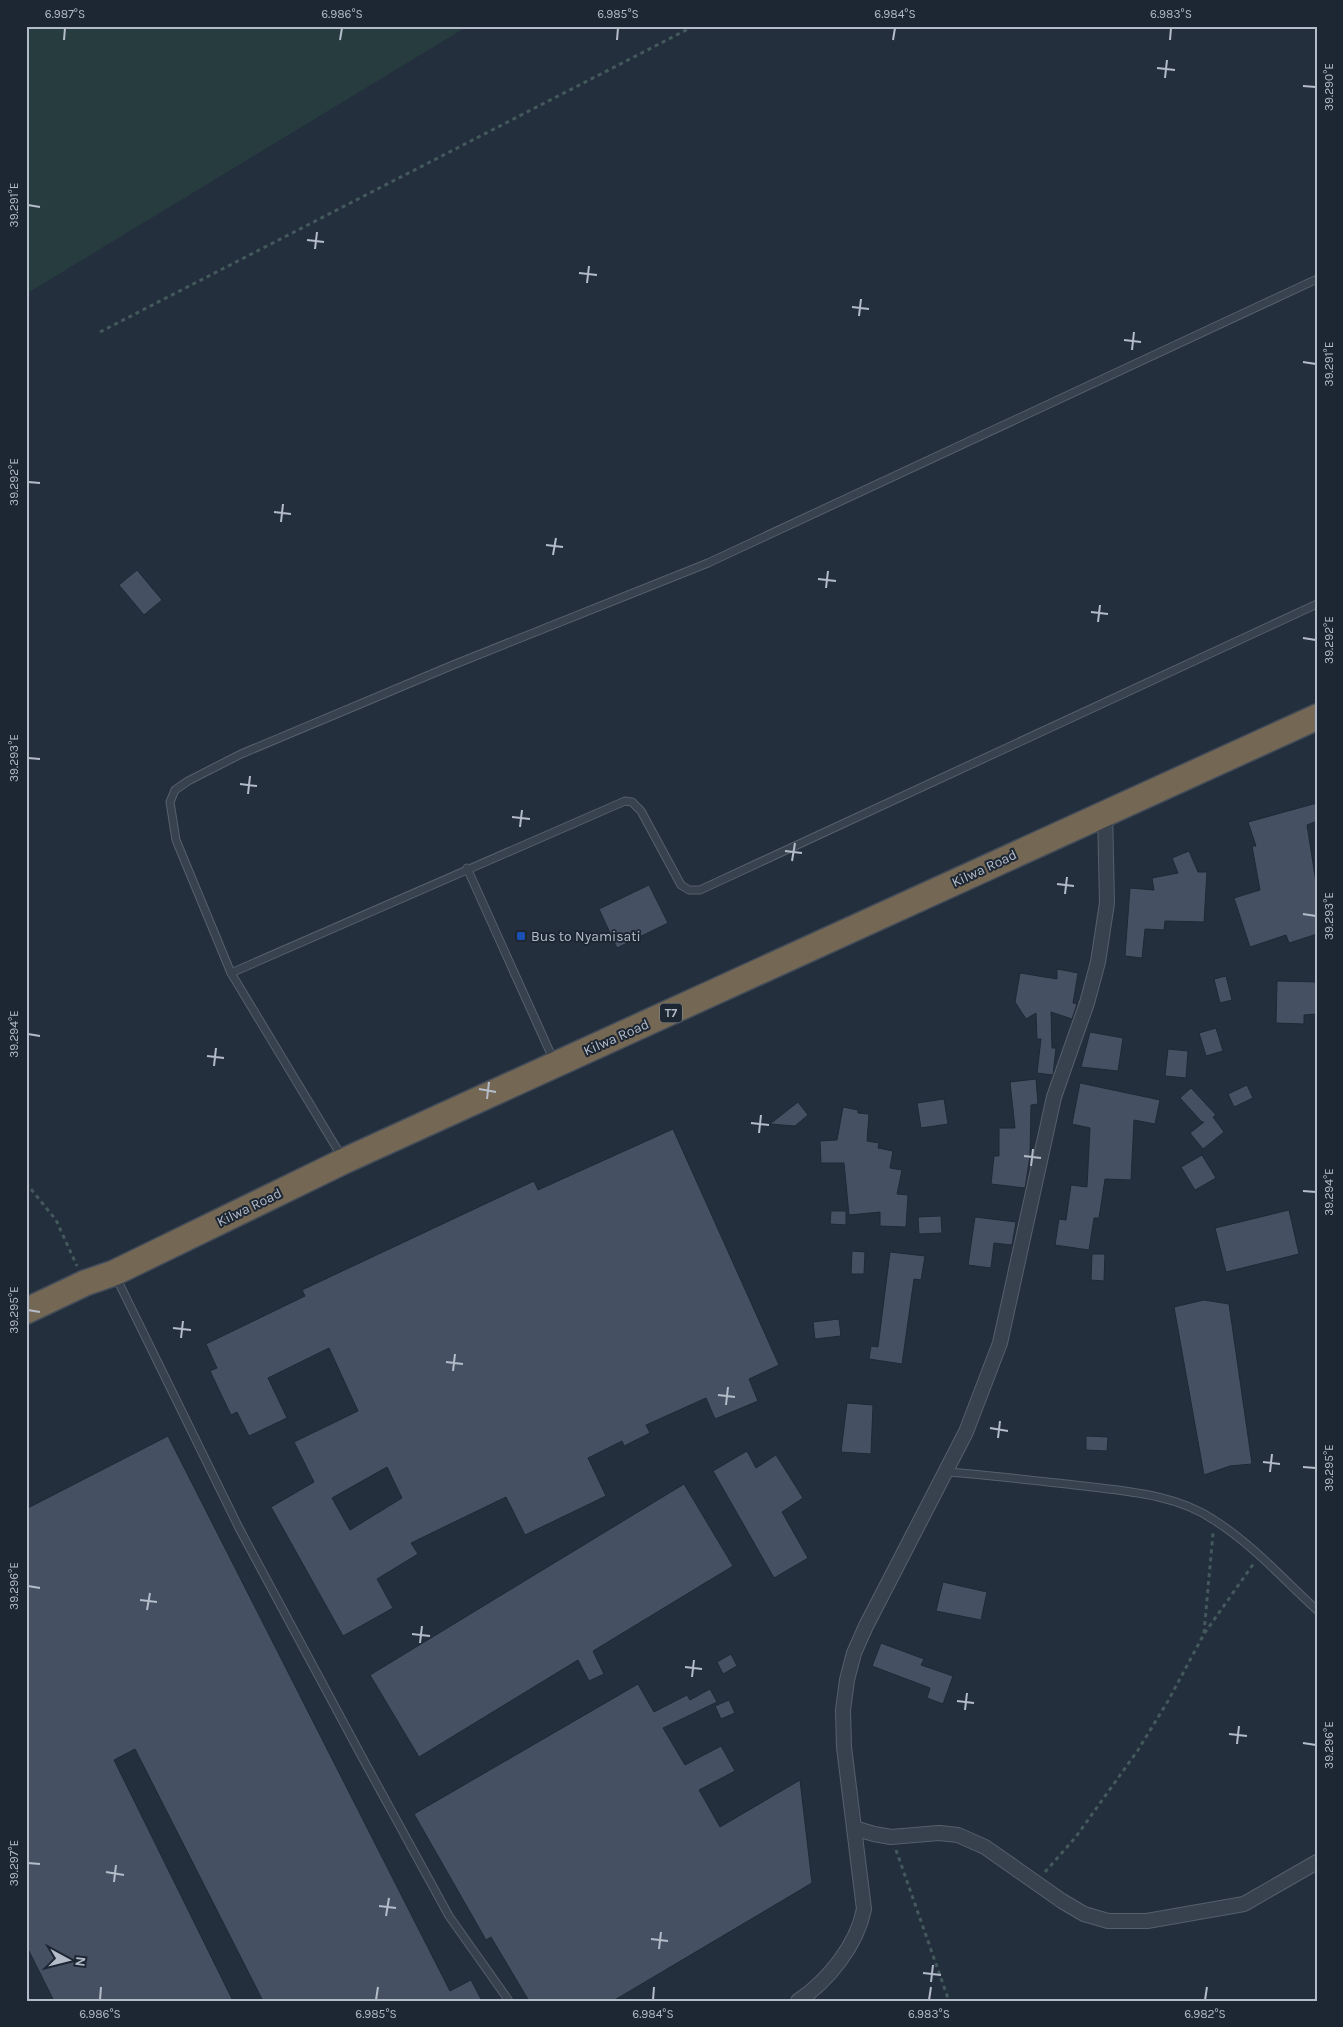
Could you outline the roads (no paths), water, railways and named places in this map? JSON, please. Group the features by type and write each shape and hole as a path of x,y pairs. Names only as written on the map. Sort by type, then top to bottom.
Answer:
{"highway":[{"name":"Kilwa Road","path":"26,1311 85,1283 114,1272 344,1161 1317,716"}],"street":[{"path":"802,1999 842,1959 861,1927 864,1909 844,1747 844,1710 847,1680 854,1653 866,1626 945,1472 980,1398 1000,1343 1054,1097 1087,1003 1098,962 1107,903 1106,812"},
{"path":"854,1828 892,1837 940,1833 958,1835 985,1847 1062,1901 1084,1914 1108,1921 1146,1921 1244,1904 1317,1862"}],"lane":[{"path":"344,1161 231,973 176,840 171,819 170,802 175,790 188,781 268,743 717,559 1317,279"},
{"path":"231,973 625,801 632,802 641,811 681,885 689,890 700,890 1317,604"},
{"path":"468,868 556,1065"},
{"path":"114,1272 151,1352 239,1528 362,1757 449,1916 509,2001"},
{"path":"945,1472 1009,1476 1127,1491 1191,1508 1214,1520 1259,1556 1317,1610"}],"place":[{"name":"Bus to Nyamisati","path":"521,936"}]}
